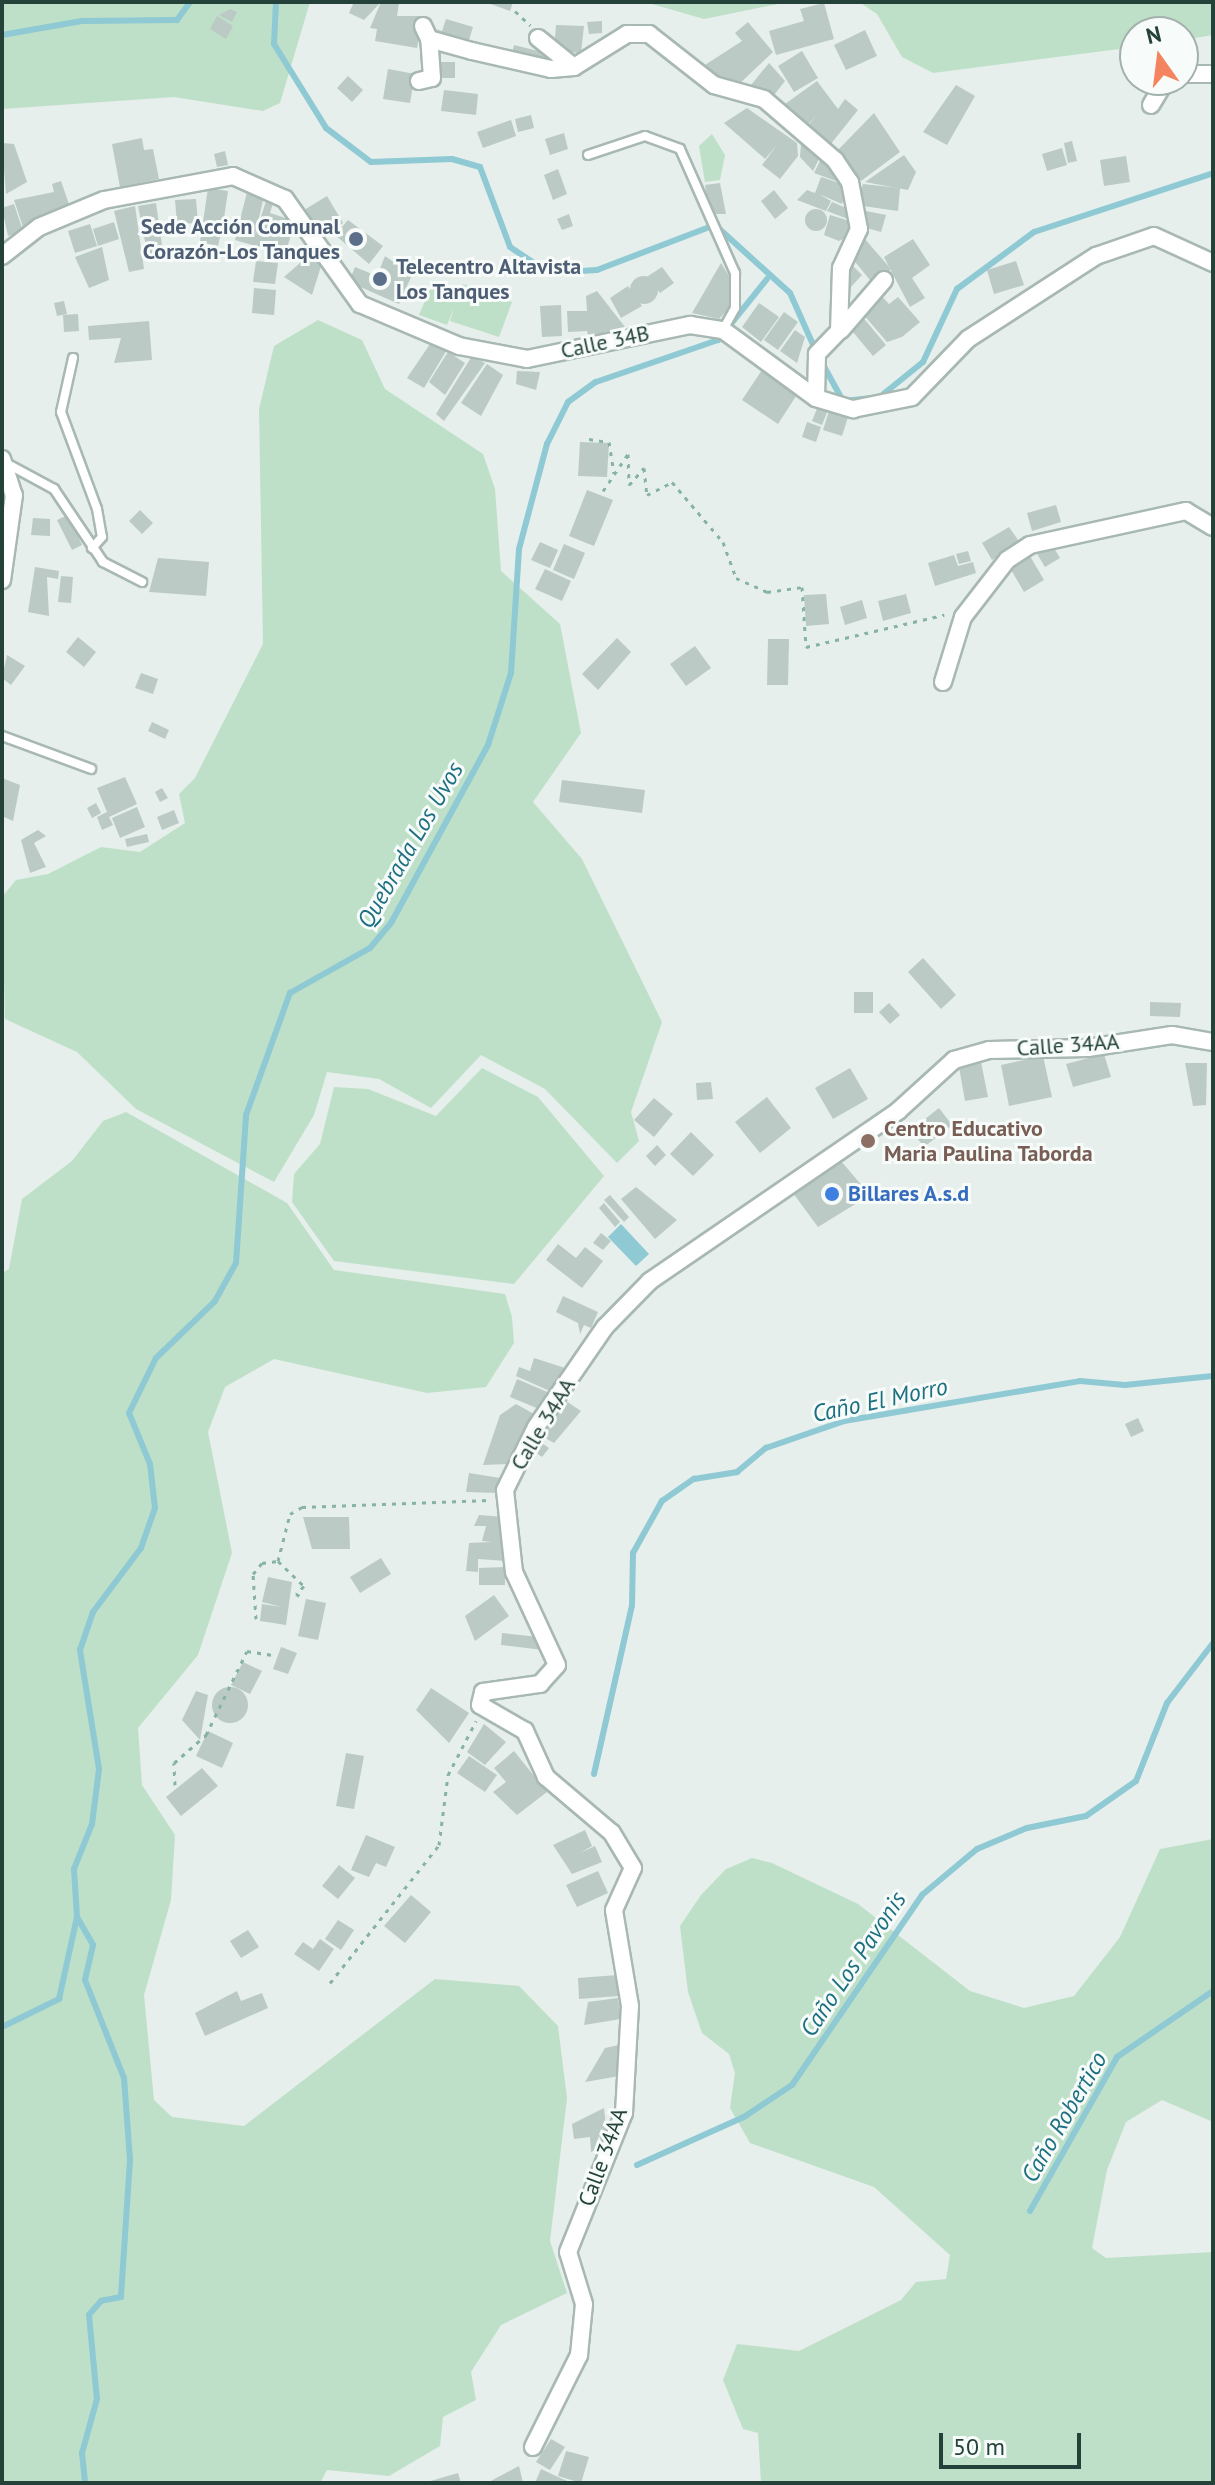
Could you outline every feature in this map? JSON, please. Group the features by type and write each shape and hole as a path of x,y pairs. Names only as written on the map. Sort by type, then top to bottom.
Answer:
{"street":[{"path":"419,81 432,78 426,32 551,69 574,67 627,34 649,34 714,85 764,99 835,160 850,182 859,229 841,268 839,331"},
{"path":"538,38 574,67"},
{"path":"1151,105 1156,96"},
{"name":"Calle 34B","path":"2,256 39,227 104,200 233,176 285,199 360,304 459,346 527,359 650,331 726,333"},
{"path":"726,333 816,398 853,409 912,397 968,339 1096,256 1154,236 1213,263"},
{"path":"816,398 817,354 884,280"},
{"path":"2,580 14,495 3,461"},
{"path":"943,682 968,611 1007,560 1054,535 1186,511 1213,527"},
{"name":"Calle 34AA","path":"533,2447 579,2355 584,2304 568,2252 624,2113 630,2006 614,1910 633,1868 612,1833 546,1777 525,1731 483,1709 483,1692 540,1684 557,1665 514,1572 506,1500 536,1427 605,1327 650,1281 898,1111 954,1060 989,1050 1088,1048 1172,1035 1213,1042"}],"lane":[{"path":"588,155 662,137 689,164 703,211 718,236 737,290 726,333"},
{"path":"73,358 60,388 61,412 97,509 102,537 92,548"},
{"path":"3,461 36,474 69,503 92,548 142,582"},
{"path":"2,736 91,769"}],"path":[{"path":"589,439 609,442 614,474"},
{"path":"603,491 628,454 629,485 644,468 647,495 663,481 680,489 723,542 736,578 767,592 802,587 806,647 968,611"},
{"path":"278,1561 291,1512 335,1505 506,1500"},
{"path":"335,1505 337,1513"},
{"path":"278,1561 300,1589"},
{"path":"256,1619 253,1574 262,1563 278,1561"},
{"path":"293,1588 300,1589"},
{"path":"300,1589 296,1594 304,1598"},
{"path":"175,1785 174,1763 206,1735 247,1651 273,1655"},
{"path":"330,1983 439,1845 448,1775 483,1709"}],"green space":[{"path":"2,2 310,2 280,103 263,111 174,97 2,109"},
{"path":"645,2 788,2 704,19"},
{"path":"859,2 1213,2 1213,35 1199,37 1199,16 1119,16 1119,49 933,73 902,57 877,14"},
{"path":"712,134 725,155 720,180 705,182 699,146"},
{"path":"463,284 512,302 499,337 450,321 454,308 447,325 419,315 431,286 458,297"},
{"path":"318,320 362,340 385,389 483,454 495,489 501,571 560,624 581,733 533,802 582,859 662,1022 631,1112 639,1141 617,1163 545,1089 481,1055 431,1108 379,1079 327,1072 314,1115 274,1182 136,1109 77,1052 5,1019 2,897 16,880 48,874 101,847 140,852 185,823 179,794 195,778 263,644 259,409 274,346"},
{"path":"482,1068 538,1097 604,1176 514,1284 334,1261 292,1202 294,1174 320,1144 334,1087 368,1089 436,1116"},
{"path":"126,1112 287,1203 334,1270 505,1294 512,1317 514,1343 486,1387 427,1393 274,1359 225,1387 208,1432 232,1553 198,1655 138,1728 142,1785 175,1835 171,1900 144,1995 154,2100 172,2117 244,2126 435,1979 519,1986 558,2026 567,2098 550,2241 567,2293 501,2325 471,2372 476,2400 443,2417 440,2446 389,2476 327,2470 320,2483 2,2483 2,1273 9,1269 22,1199 72,1161 103,1121"},
{"path":"1213,1839 1213,2122 1162,2100 1126,2122 1107,2170 1092,2248 1106,2258 1213,2252 1213,2483 761,2483 758,2433 743,2429 723,2380 737,2344 799,2351 901,2300 916,2282 946,2279 950,2255 874,2187 750,2143 730,2108 735,2073 729,2054 702,2033 688,1992 680,1926 701,1895 726,1869 752,1858 772,1863 858,1904 970,1991 1024,2008 1074,1996 1120,1937 1160,1849"}],"water":[{"path":"621,1224 649,1254 636,1266 608,1237"}],"building":[{"path":"354,2 381,2 364,20 349,13"},
{"path":"381,2 399,3 397,16 423,16 417,48 375,41 377,29 370,28"},
{"path":"485,2 513,2 510,11"},
{"path":"824,3 834,39 776,55 769,31 804,21 800,9"},
{"path":"230,9 237,12 232,22 219,15"},
{"path":"217,16 233,26 226,39 210,29"},
{"path":"446,19 473,27 466,50 428,38 431,28 442,31"},
{"path":"602,21 602,33 589,34 587,22"},
{"path":"748,22 773,52 737,86 733,80 723,88 705,65 742,41 735,33"},
{"path":"556,25 584,26 581,53 554,51"},
{"path":"865,30 877,56 846,70 834,45"},
{"path":"514,45 550,54 547,65 511,58"},
{"path":"802,51 818,78 794,92 778,66"},
{"path":"436,62 455,62 455,78 435,78"},
{"path":"769,63 785,81 771,99 751,85"},
{"path":"388,69 415,74 410,103 383,99"},
{"path":"348,76 363,90 352,102 337,88"},
{"path":"817,81 838,109 845,99 858,110 826,150 802,133 816,116 801,132 785,104"},
{"path":"956,85 975,96 947,145 923,132"},
{"path":"444,90 478,94 476,115 441,111"},
{"path":"747,108 797,143 798,156 780,179 762,165 777,145 765,159 724,123"},
{"path":"874,113 900,152 861,181 837,151"},
{"path":"531,115 534,128 518,132 515,119"},
{"path":"511,120 516,136 483,148 477,132"},
{"path":"564,133 568,149 550,155 545,139"},
{"path":"142,138 144,150 153,149 159,179 120,187 112,144"},
{"path":"1072,141 1077,161 1068,163 1064,143"},
{"path":"2,143 14,144 27,182 6,194"},
{"path":"801,144 821,155 813,171 800,157"},
{"path":"1062,148 1067,165 1047,171 1042,154"},
{"path":"225,151 228,165 217,167 214,154"},
{"path":"904,155 916,172 908,190 865,182"},
{"path":"1126,156 1130,182 1104,186 1100,160"},
{"path":"822,157 840,172 836,181 814,173"},
{"path":"558,169 567,194 553,200 544,175"},
{"path":"821,177 849,186 842,204 819,194 831,201 826,211 797,200 807,190 815,193"},
{"path":"61,181 71,210 23,227 14,200 54,192 52,184"},
{"path":"720,183 726,214 710,214 705,185"},
{"path":"863,184 900,188 898,211 856,205"},
{"path":"208,188 228,191 223,225 203,222"},
{"path":"774,190 788,208 775,219 761,201"},
{"path":"247,192 264,196 255,235 268,195 275,197 270,213 295,221 285,255 235,240"},
{"path":"327,196 343,223 321,237 304,210"},
{"path":"196,199 198,223 177,224 175,200"},
{"path":"832,202 851,210 848,219 827,211"},
{"path":"156,203 164,259 149,261 138,206"},
{"path":"14,204 23,231 8,236 2,208"},
{"path":"135,206 144,269 129,272 114,211"},
{"path":"816,209 824,212 827,220 824,228 816,231 808,228 805,220 808,212"},
{"path":"866,211 886,215 881,232 863,227"},
{"path":"569,214 573,226 562,230 557,219"},
{"path":"830,215 853,222 853,234 839,241 824,235"},
{"name":"Sede Acción Comunal Corazón-Los Tanques","path":"348,220 383,246 369,264 335,235"},
{"path":"114,222 119,239 98,246 93,229"},
{"path":"90,224 97,246 75,253 68,231"},
{"path":"202,225 222,228 218,246 200,242"},
{"path":"864,238 891,269 874,285 852,258"},
{"path":"913,239 930,265 912,278 925,298 910,307 884,257"},
{"path":"102,247 109,280 89,288 75,257"},
{"path":"309,255 322,263 312,295 284,277"},
{"name":"Telecentro Altavista Los Tanques","path":"385,256 412,275 399,304 349,282 355,267 377,276"},
{"path":"256,261 278,263 275,284 253,282"},
{"path":"1016,261 1024,285 994,294 987,270"},
{"path":"721,263 732,281 729,308 719,319 692,313"},
{"path":"850,263 862,275 849,289 843,283"},
{"path":"662,267 674,283 660,293 648,276"},
{"path":"644,276 654,280 658,290 654,300 644,304 634,300 630,290 634,280"},
{"path":"628,286 642,306 621,318 610,298"},
{"path":"254,288 276,290 274,315 252,313"},
{"path":"876,290 889,304 898,297 920,322 902,337 887,342 863,314"},
{"path":"597,291 625,327 590,343 587,331 568,332 567,311 587,311 586,296"},
{"path":"64,301 67,314 57,316 54,303"},
{"path":"759,303 779,317 761,342 742,327"},
{"path":"561,305 562,336 542,337 540,306"},
{"path":"784,312 798,322 778,350 764,340"},
{"path":"78,314 79,331 64,332 63,315"},
{"path":"861,315 886,345 873,356 848,326"},
{"path":"149,321 152,360 114,363 121,338 89,340 88,326"},
{"path":"795,330 805,337 797,363 780,351"},
{"path":"432,341 448,348 424,388 407,378"},
{"path":"448,352 465,363 445,395 429,382"},
{"path":"472,356 485,363 444,421 436,414"},
{"path":"487,364 503,375 481,416 461,403"},
{"path":"764,367 800,390 778,424 742,400"},
{"path":"517,371 540,372 536,390 516,384"},
{"path":"818,406 828,410 822,425 812,421"},
{"path":"830,408 849,414 842,436 823,430"},
{"path":"807,422 821,427 816,442 802,437"},
{"path":"580,442 609,443 607,477 578,476"},
{"path":"587,490 613,500 594,546 569,536"},
{"path":"1056,505 1061,522 1032,531 1027,513"},
{"path":"140,510 153,523 142,534 129,521"},
{"path":"68,515 82,545 72,550 57,520"},
{"path":"33,518 50,519 50,536 31,535"},
{"path":"1009,527 1020,543 992,560 982,543"},
{"path":"1048,538 1060,558 1045,567 1033,547"},
{"path":"540,542 558,550 550,568 531,560"},
{"path":"564,544 585,553 574,579 553,570"},
{"path":"968,551 971,561 959,564 956,554"},
{"path":"954,555 958,566 973,562 976,573 935,586 928,563"},
{"path":"1030,556 1044,580 1024,592 1010,568"},
{"path":"158,558 209,562 206,596 149,592"},
{"path":"35,567 59,571 58,579 47,577 49,616 28,612"},
{"path":"545,569 571,581 562,601 535,589"},
{"path":"61,576 73,577 71,603 58,602"},
{"path":"826,594 829,624 806,626 804,595"},
{"path":"906,594 911,613 883,621 878,601"},
{"path":"862,600 867,618 845,625 840,607"},
{"path":"78,637 96,652 84,667 66,652"},
{"path":"617,638 631,652 598,690 582,674"},
{"path":"768,639 789,639 788,685 767,685"},
{"path":"695,646 711,668 686,686 670,664"},
{"path":"7,655 25,666 11,685 2,678"},
{"path":"141,673 158,679 153,694 135,688"},
{"path":"152,722 169,730 165,739 148,731"},
{"path":"125,777 137,804 109,817 113,825 102,830 97,817 107,812 97,788"},
{"path":"2,778 20,785 13,821 2,816"},
{"path":"562,780 645,790 642,813 559,802"},
{"path":"162,788 168,798 160,802 155,792"},
{"path":"96,803 101,813 92,818 87,808"},
{"path":"137,807 145,827 120,838 112,818"},
{"path":"174,810 179,823 162,830 157,817"},
{"path":"38,830 46,836 34,843 46,867 30,873 21,840"},
{"path":"147,834 149,842 127,847 125,839"},
{"path":"923,958 956,995 941,1009 908,972"},
{"path":"854,992 873,992 873,1013 854,1013"},
{"path":"1150,1002 1181,1003 1180,1017 1150,1016"},
{"path":"889,1003 900,1015 890,1024 879,1012"},
{"path":"1104,1054 1111,1077 1073,1087 1066,1064"},
{"path":"1043,1056 1052,1097 1009,1106 1001,1065"},
{"path":"981,1062 988,1097 965,1101 959,1067"},
{"path":"1185,1063 1207,1063 1206,1105 1193,1106"},
{"path":"850,1068 868,1099 833,1119 815,1088"},
{"path":"711,1082 713,1099 697,1100 696,1083"},
{"path":"767,1097 791,1128 760,1153 735,1122"},
{"path":"654,1098 673,1114 654,1137 634,1120"},
{"path":"939,1108 952,1125 924,1147 911,1130"},
{"path":"691,1132 714,1155 693,1176 670,1154"},
{"path":"657,1145 666,1155 655,1166 646,1156"},
{"name":"Billares A.s.d","path":"841,1161 870,1195 818,1227 793,1193"},
{"path":"636,1187 677,1220 655,1239 621,1199"},
{"path":"610,1195 629,1217 624,1222 604,1200"},
{"path":"604,1203 620,1222 615,1227 599,1208"},
{"path":"601,1233 611,1241 603,1250 593,1243"},
{"path":"558,1244 576,1258 585,1247 603,1261 582,1288 546,1260"},
{"path":"563,1296 598,1312 591,1328 584,1325 580,1334 578,1323 556,1312"},
{"path":"534,1358 565,1368 552,1392 516,1376 519,1367 530,1371"},
{"path":"517,1379 552,1394 539,1409 510,1397"},
{"path":"563,1399 581,1411 554,1443 540,1435"},
{"path":"516,1404 534,1414 508,1464 483,1465 500,1415"},
{"path":"1138,1418 1144,1431 1131,1437 1125,1424"},
{"path":"536,1439 549,1448 542,1457 531,1449"},
{"path":"469,1473 500,1478 498,1493 466,1492"},
{"path":"479,1515 505,1517 507,1561 478,1559 478,1572 466,1571 469,1543 492,1542 482,1541 486,1526 474,1526"},
{"path":"303,1517 349,1517 350,1549 312,1549"},
{"path":"381,1558 391,1574 360,1593 350,1577"},
{"path":"505,1567 505,1585 479,1585 479,1568"},
{"path":"268,1577 292,1582 286,1625 260,1621 262,1604 282,1607 262,1602"},
{"path":"494,1595 509,1616 475,1641 465,1616"},
{"path":"306,1599 326,1603 318,1640 298,1636"},
{"path":"502,1633 539,1637 543,1650 501,1645"},
{"path":"281,1647 297,1653 288,1674 273,1669"},
{"path":"243,1662 262,1671 250,1694 231,1685"},
{"path":"230,1687 243,1692 248,1705 243,1718 230,1723 217,1718 212,1705 217,1692"},
{"path":"431,1688 469,1713 449,1743 416,1710"},
{"path":"196,1691 208,1695 200,1740 182,1720"},
{"path":"484,1724 506,1742 485,1765 467,1752"},
{"path":"208,1731 233,1743 222,1768 196,1756"},
{"path":"514,1751 547,1792 517,1815 493,1792 506,1782 494,1768"},
{"path":"346,1753 364,1756 354,1809 336,1806"},
{"path":"469,1756 497,1775 485,1792 457,1773"},
{"path":"202,1768 218,1786 181,1816 166,1797"},
{"path":"585,1830 592,1846 580,1853 595,1846 602,1862 572,1874 553,1845"},
{"path":"366,1835 395,1847 386,1867 376,1863 369,1877 351,1870"},
{"path":"339,1865 355,1878 338,1899 322,1886"},
{"path":"598,1871 608,1893 577,1907 566,1885"},
{"path":"411,1895 431,1912 405,1943 384,1926"},
{"path":"338,1920 354,1930 341,1950 325,1939"},
{"path":"248,1930 259,1947 241,1958 230,1941"},
{"path":"320,1939 334,1949 319,1971 294,1954 303,1942 313,1949"},
{"path":"618,1975 619,1996 579,1999 578,1978"},
{"path":"237,1991 241,2001 262,1993 268,2008 205,2036 195,2013"},
{"path":"618,1998 621,2019 584,2025 588,2002"},
{"path":"619,2045 625,2075 585,2082 605,2048"},
{"path":"604,2108 607,2136 602,2148 591,2152 590,2137 574,2139 572,2124"},
{"path":"551,2439 565,2447 550,2470 536,2462"},
{"path":"566,2451 589,2457 581,2483 558,2476"},
{"path":"519,2466 523,2483 487,2483"},
{"path":"541,2469 558,2477 572,2483 535,2483"},
{"path":"458,2473 461,2483 427,2483 427,2482"}],"waterway":[{"path":"2,35 82,21 177,20 190,2"},
{"path":"276,2 274,44 326,128 371,162 452,159 480,167 510,247 549,273 597,270 715,225 790,293 816,351"},
{"path":"881,396 923,362 957,289 1034,232 1213,173"},
{"name":"Quebrada Los Uvos","path":"2,2027 59,1999 77,1917 74,1869 92,1824 99,1769 80,1650 93,1612 141,1548 155,1508 150,1464 129,1413 156,1358 215,1301 236,1263 246,1115 290,993 370,948 391,923 488,745 511,673 519,549 547,444 568,402 596,382 718,340 767,279"},
{"path":"821,361 843,401 870,398"},
{"name":"Caño El Morro","path":"594,1774 632,1605 633,1553 662,1501 694,1479 737,1472 766,1448 844,1421 1080,1381 1125,1385 1213,1376"},
{"name":"Caño Los Pavonis","path":"637,2165 744,2117 792,2085 922,1895 977,1849 1027,1828 1086,1816 1136,1781 1167,1703 1213,1643"},
{"path":"77,1917 93,1945 85,1980 124,2078 130,2160 121,2297 101,2301 89,2315 97,2399 82,2453 85,2483"},
{"name":"Caño Robertico","path":"1030,2211 1117,2057 1213,1991"}],"place":[{"name":"Sede Acción Comunal Corazón-Los Tanques","path":"356,239"},
{"name":"Telecentro Altavista Los Tanques","path":"380,279"},
{"name":"Centro Educativo Maria Paulina Taborda","path":"868,1141"},
{"name":"Billares A.s.d","path":"832,1194"}]}
